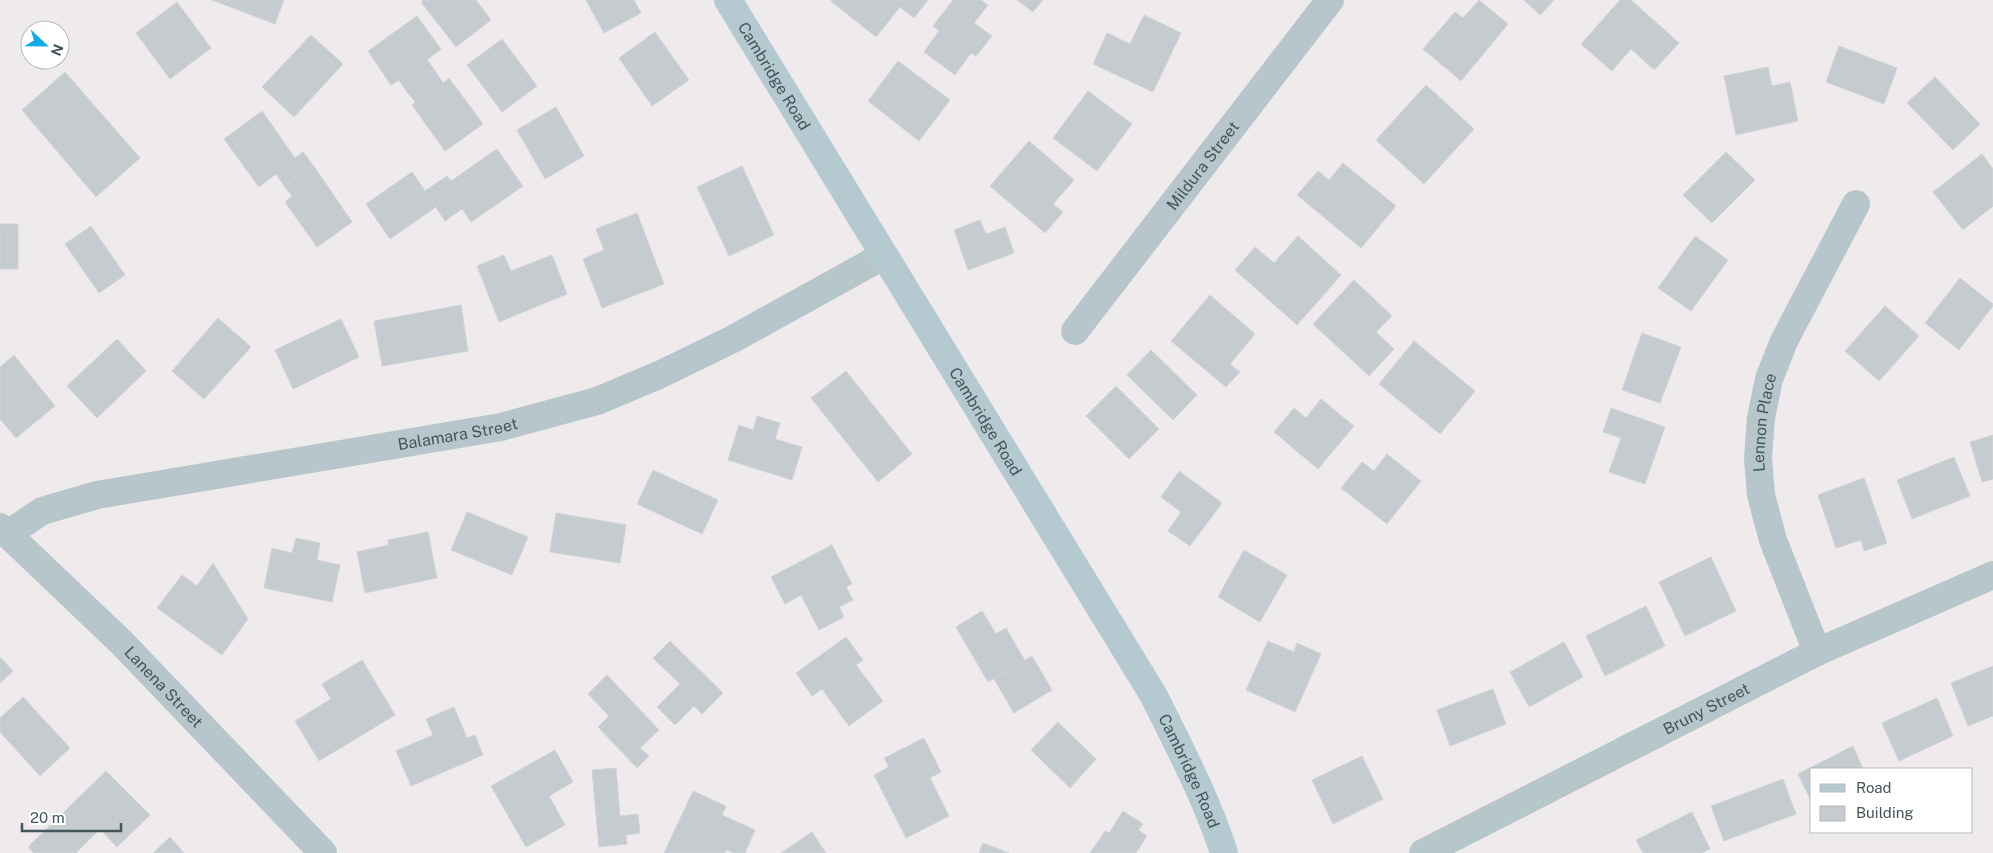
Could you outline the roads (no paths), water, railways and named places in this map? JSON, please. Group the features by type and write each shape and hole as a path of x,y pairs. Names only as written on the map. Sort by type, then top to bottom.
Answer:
{"main road":[{"name":"Cambridge Road","path":"728,0 1154,696 1185,759 1224,853"}],"street":[{"name":"Mildura Street","path":"1075,331 1330,0"},
{"name":"Lennon Place","path":"1817,652 1773,540 1761,495 1758,458 1761,418 1769,379 1784,341 1856,204"},
{"name":"Balamara Street","path":"4,531 42,511 97,495 500,427 597,401 733,339 883,256"},
{"name":"Lanena Street","path":"4,531 121,642 322,853"},
{"name":"Bruny Street","path":"1423,853 1817,652 1993,575"}]}
